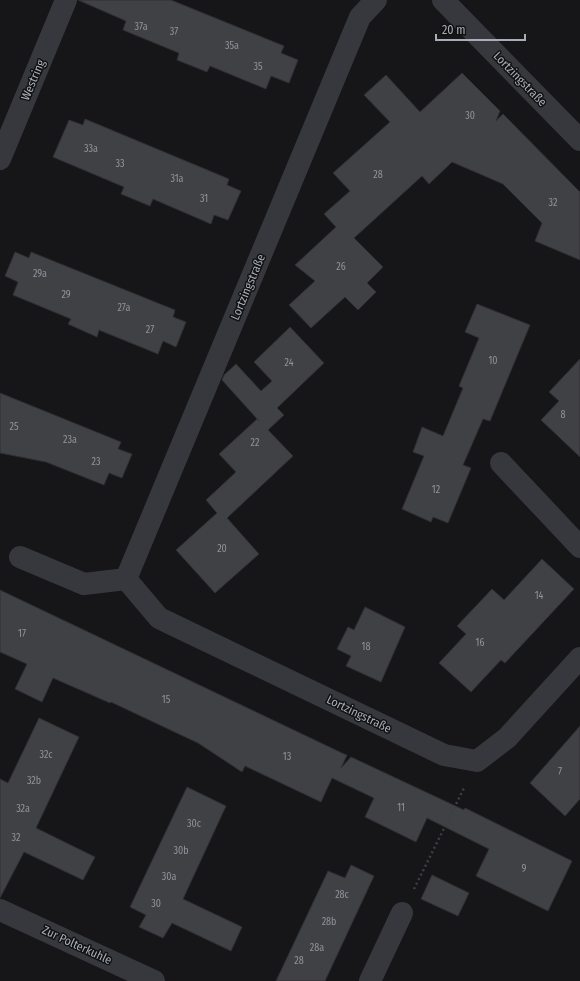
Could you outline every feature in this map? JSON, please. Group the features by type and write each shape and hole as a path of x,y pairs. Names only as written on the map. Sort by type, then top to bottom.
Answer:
{"street":[{"name":"Westring","path":"0,159 66,0"},
{"name":"Lortzingstraße","path":"376,0 360,17 126,579 159,618 444,755 477,761"},
{"name":"Lortzingstraße","path":"443,0 580,140"},
{"path":"501,463 580,547"},
{"path":"20,557 84,584 126,579"},
{"path":"477,761 507,738 580,658"},
{"name":"Zur Polterkuhle","path":"0,910 154,981"},
{"path":"370,981 402,913"}],"path":[{"path":"402,913 477,761"}],"building":[{"path":"78,0 171,0 284,46 281,53 298,60 289,83 271,76 266,89 210,66 207,72 177,60 179,53 123,30 126,21"},
{"path":"462,73 500,111 496,121 503,114 580,192 580,260 535,241 542,223 503,184 452,162 429,184 422,176 354,238 383,267 367,283 376,292 358,310 345,297 311,328 289,305 315,281 295,265 336,227 324,214 350,191 333,173 390,122 364,95 386,75 420,112"},
{"path":"85,119 229,179 227,185 241,191 228,220 214,215 211,224 153,199 150,206 121,194 124,187 53,157 69,120 83,125"},
{"path":"15,252 29,258 31,252 175,310 173,317 186,322 176,347 163,341 158,354 99,330 97,337 68,324 71,319 13,295 18,282 5,276"},
{"path":"477,304 530,325 490,421 483,419 463,465 471,468 448,523 433,517 431,522 402,509 424,456 413,452 422,427 443,436 463,388 459,386 479,338 465,332"},
{"path":"290,327 324,363 277,408 284,415 268,430 293,456 227,518 259,554 215,593 176,550 217,513 206,500 236,472 219,454 257,419 259,421 222,380 224,375 236,364 261,391 272,381 254,362"},
{"path":"580,359 580,457 541,420 559,401 549,392"},
{"path":"0,393 121,442 118,449 132,454 122,478 109,473 104,485 46,462 0,453"},
{"path":"542,559 574,589 505,663 501,660 471,692 439,663 466,634 457,626 492,589 504,600"},
{"path":"0,590 347,755 341,768 351,757 464,810 465,808 572,861 548,911 476,876 489,849 427,818 416,842 365,817 374,798 332,778 321,802 245,766 242,772 198,743 111,702 110,703 53,678 42,702 15,689 27,664 0,652"},
{"path":"365,607 405,627 381,682 346,666 351,656 337,649 348,627 354,630"},
{"path":"39,718 79,737 36,828 95,857 83,880 24,852 0,898 0,779 8,783"},
{"path":"580,726 580,799 565,816 530,783"},
{"path":"187,787 226,806 183,899 242,927 231,951 172,923 163,938 139,927 146,915 130,907"},
{"path":"351,865 374,876 325,981 276,981 328,871 345,878"},
{"path":"432,875 469,893 458,916 421,899"}]}
